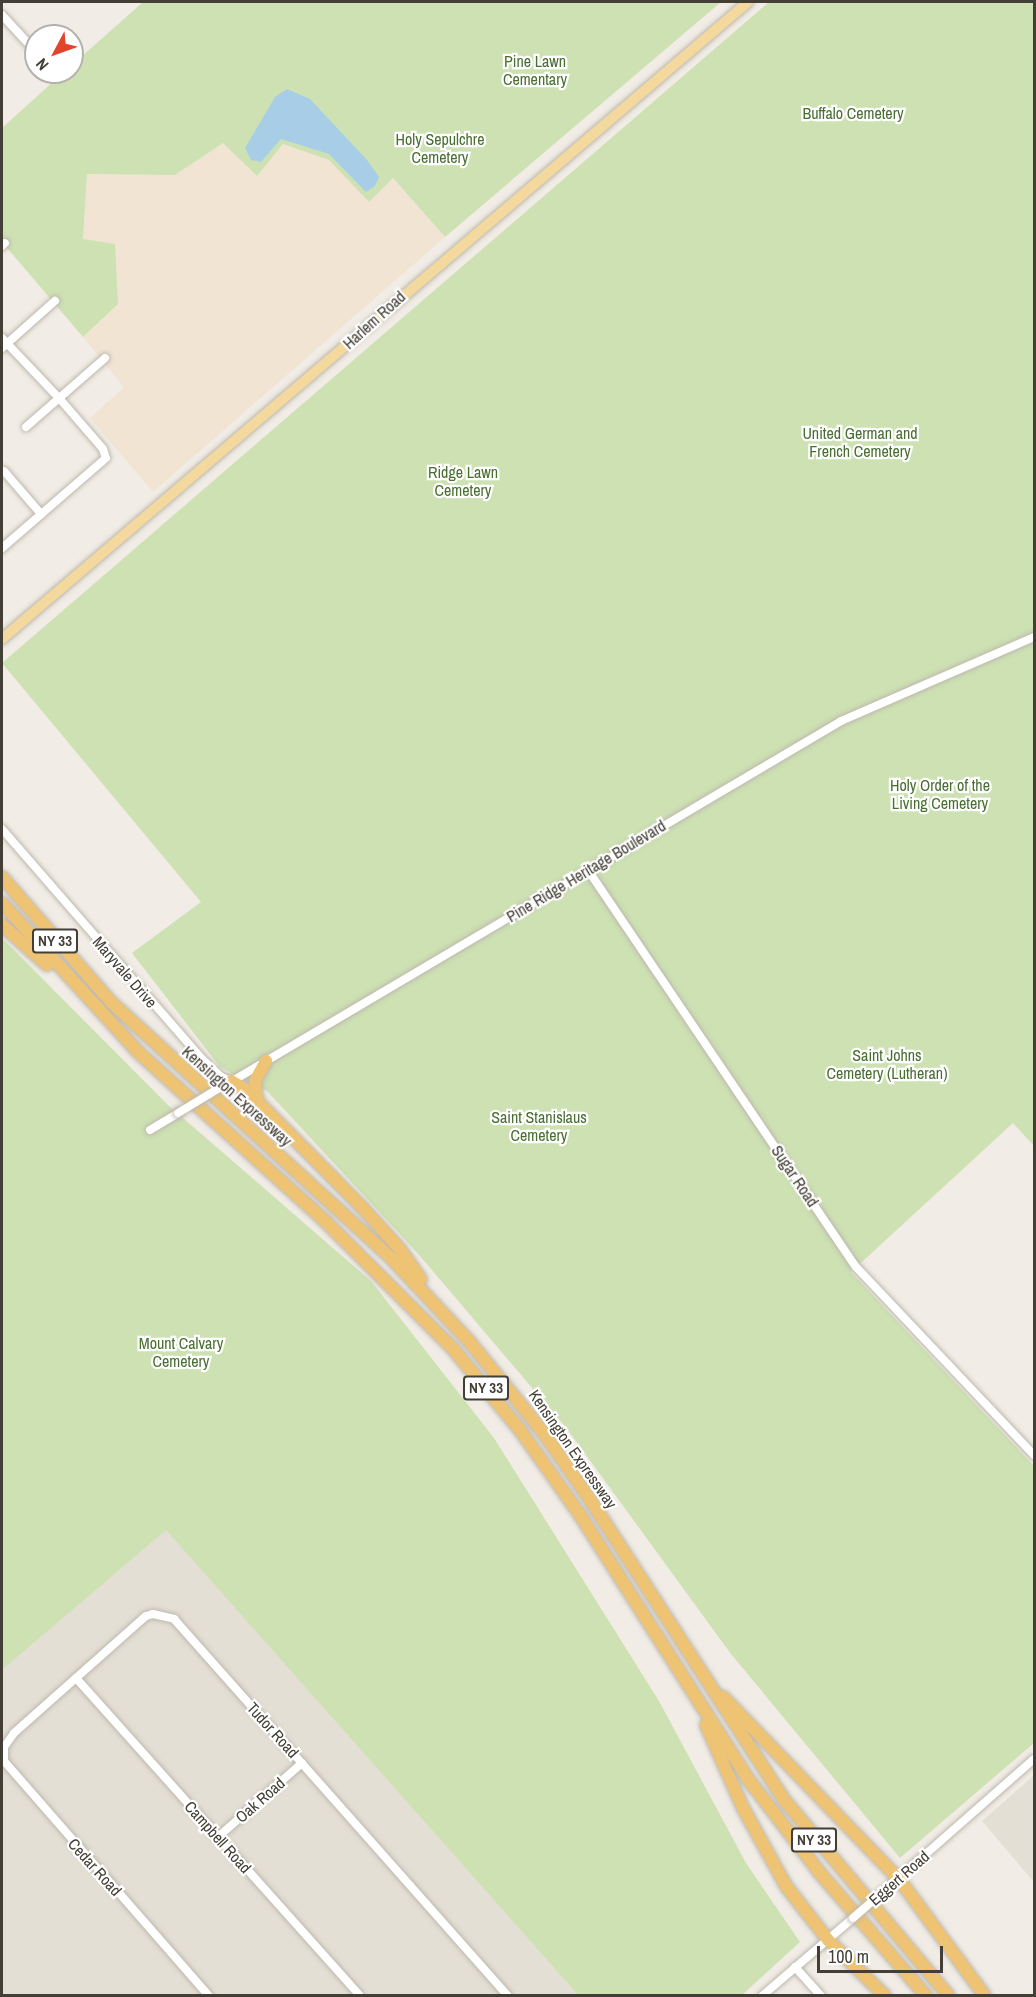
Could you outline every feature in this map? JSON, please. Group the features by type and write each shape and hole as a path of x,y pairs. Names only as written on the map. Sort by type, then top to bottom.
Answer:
{"highway":[{"name":"Kensington Expressway","path":"2,877 112,1003 392,1259 442,1310 545,1435 698,1670 819,1846 949,1995"},
{"name":"Kensington Expressway","path":"2,903 76,988 172,1084 354,1249 454,1350 548,1468 748,1779 819,1872 926,1995"},
{"path":"2,925 76,988"},
{"path":"257,1101 255,1081 266,1061"},
{"path":"226,1084 257,1101 399,1248 442,1310"},
{"path":"698,1670 896,1881 985,1995"},
{"path":"692,1691 737,1796 775,1868 829,1938 885,1995"}],"main road":[{"name":"Harlem Road","path":"2,639 748,2"}],"street":[{"path":"2,15 24,39"},
{"path":"2,548 105,458 103,449 59,398 3,343 55,301"},
{"path":"26,427 105,358"},
{"path":"4,471 41,514"},
{"name":"Pine Ridge Heritage Boulevard","path":"150,1130 842,721 1035,637"},
{"name":"Maryvale Drive","path":"2,829 226,1084"},
{"name":"Sugar Road","path":"588,870 856,1267 1035,1455"},
{"name":"Tudor Road","path":"14,1733 146,1616 168,1616 508,1995"},
{"name":"Campbell Road","path":"76,1678 360,1995"},
{"name":"Cedar Road","path":"14,1733 4,1747 8,1770 209,1995"},
{"name":"Eggert Road","path":"762,1995 1035,1760"},
{"name":"Oak Road","path":"218,1837 302,1763"},
{"path":"795,1967 821,1995"}],"shaded area":[{"path":"223,142 283,144 329,160 369,202 393,178 445,237 153,492 90,418 124,387 83,337 118,304 83,240 87,174 175,175"},
{"path":"166,1529 578,1995 2,1995 2,1670"},
{"path":"1034,1775 1034,1882 982,1821"}],"green space":[{"path":"143,2 721,2 445,237 393,178 369,202 329,160 283,144 257,176 223,143 175,175 87,174 83,239 115,244 118,304 83,337 2,242 2,128 51,84 84,84 84,54"},
{"path":"769,2 1034,2 1034,1146 1013,1123 851,1272 1034,1466 1034,1743 900,1858 731,1654 567,1429 420,1256 267,1091 220,1067 132,953 201,902 2,663"},
{"name":"Mount Calvary Cemetery","path":"2,938 168,1105 371,1281 494,1438 659,1701 746,1863 800,1942 742,1995 578,1995 166,1530 2,1670"}],"water":[{"path":"287,89 310,99 367,160 379,177 375,186 366,192 329,154 281,139 261,162 251,160 245,148 275,97"}],"park label":[{"name":"Pine Lawn Cementary","path":"535,70"},
{"name":"Buffalo Cemetery","path":"853,113"},
{"name":"Holy Sepulchre Cemetery","path":"440,148"},
{"name":"United German and French Cemetery","path":"860,442"},
{"name":"Ridge Lawn Cemetery","path":"463,481"},
{"name":"Holy Order of the Living Cemetery","path":"940,794"},
{"name":"Saint Johns Cemetery (Lutheran)","path":"887,1064"},
{"name":"Saint Stanislaus Cemetery","path":"539,1126"}]}
